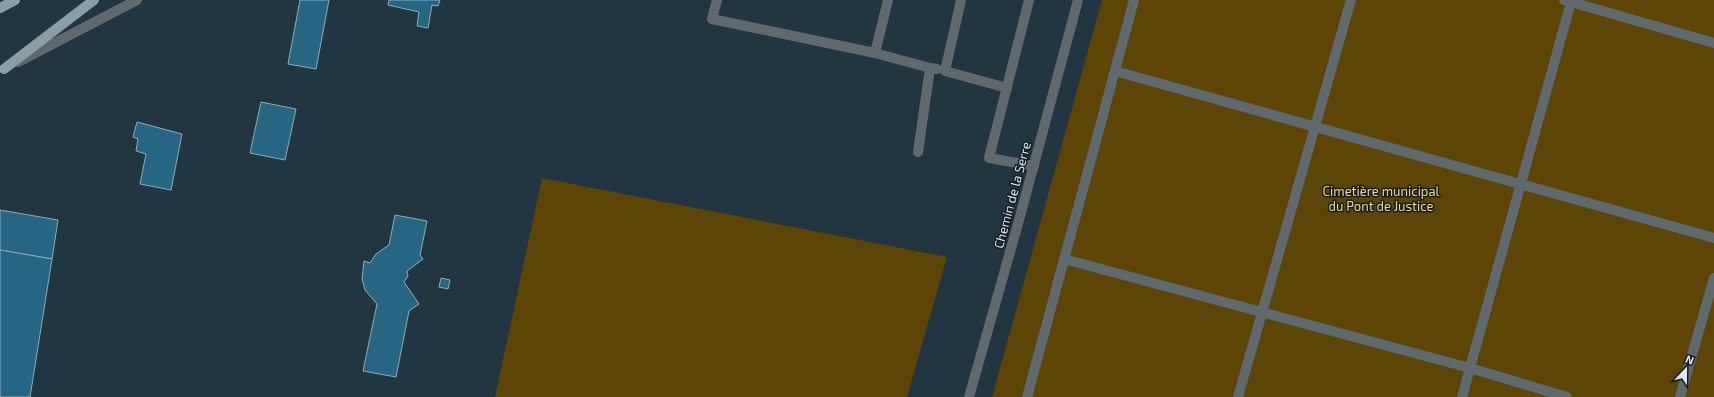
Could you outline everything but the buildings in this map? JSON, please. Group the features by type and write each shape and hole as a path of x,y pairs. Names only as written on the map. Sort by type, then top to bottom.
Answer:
{"main road":[{"path":"0,8 15,0"},
{"path":"2,70 94,0"}],"street":[{"path":"2,70 137,0"},
{"path":"717,0 712,19 875,53 1007,88"},
{"path":"875,53 888,0"},
{"path":"945,71 961,0"},
{"path":"1029,0 989,158 1034,166"},
{"name":"Chemin de la Serre","path":"969,397 1034,166 1078,0"},
{"path":"1027,397 1134,0"},
{"path":"1238,397 1351,0"},
{"path":"1462,397 1521,185 1570,0 1714,43"},
{"path":"918,152 930,68"},
{"path":"1115,71 1314,128 1714,238"},
{"path":"1064,258 1470,368 1567,397"},
{"path":"1680,397 1714,278"}],"green space":[{"name":"Cimetière municipal du Pont de Justice","path":"1102,0 1714,0 1714,397 992,397"},
{"path":"542,178 947,257 907,397 495,397"}]}
